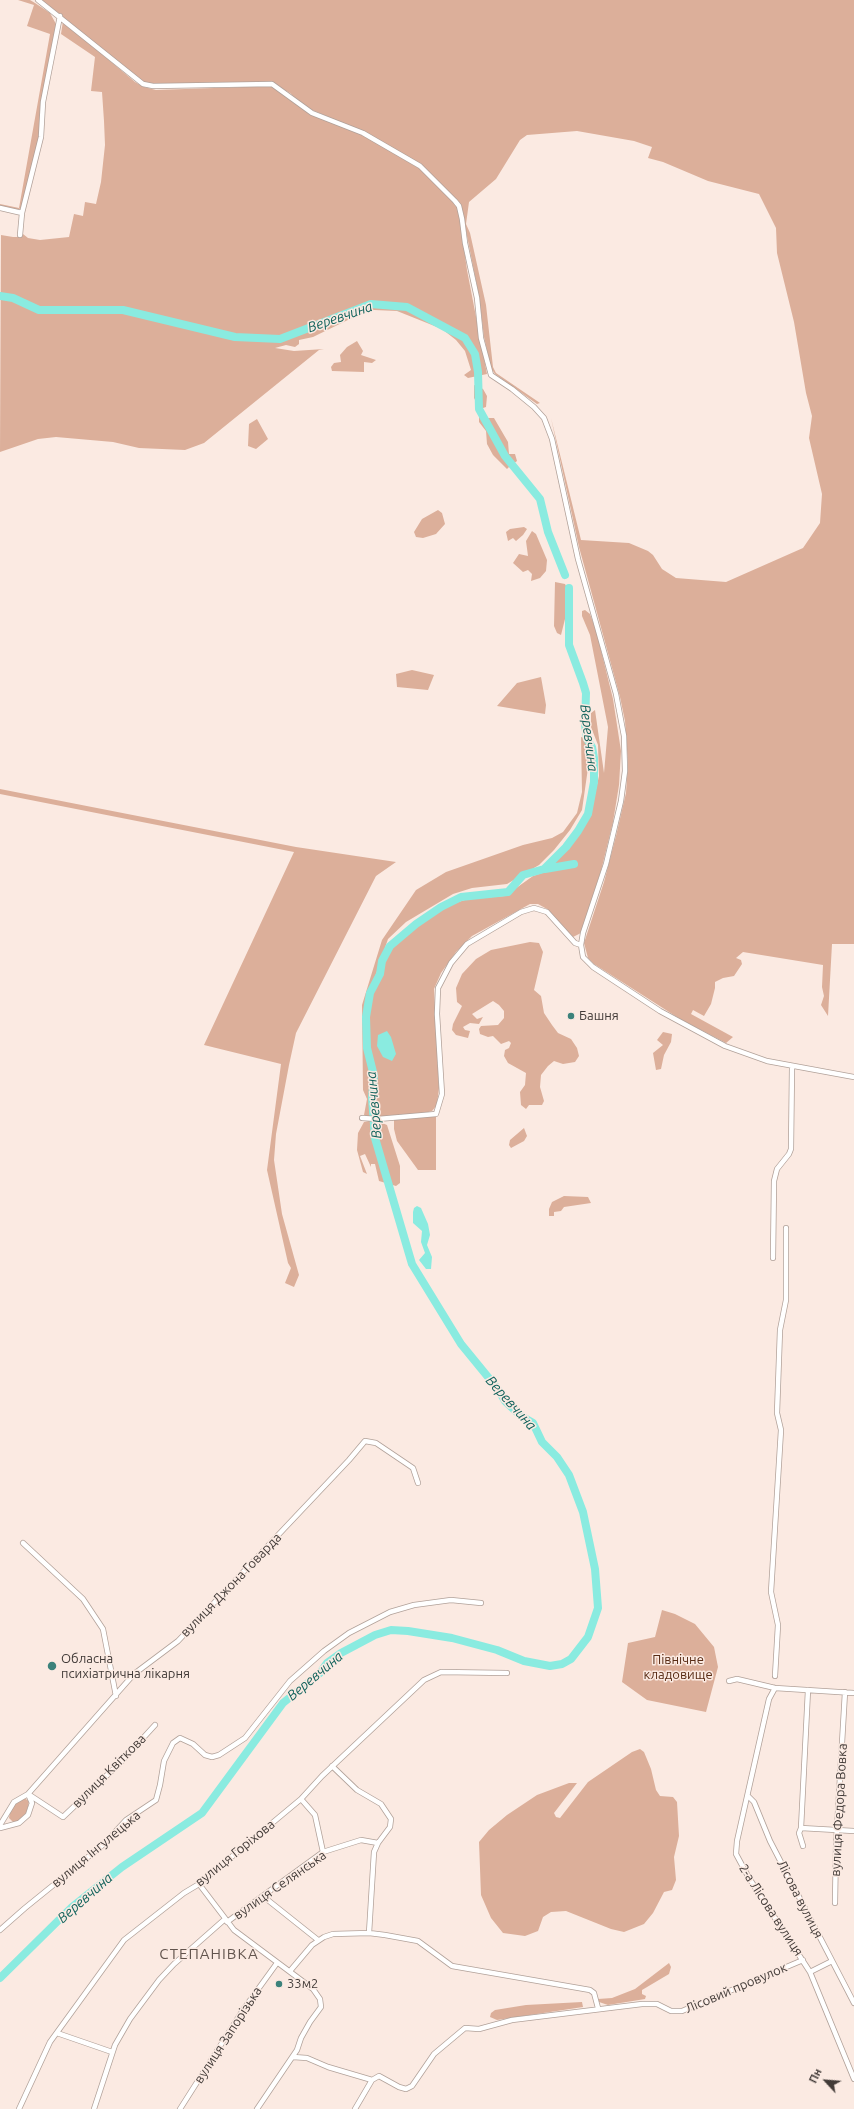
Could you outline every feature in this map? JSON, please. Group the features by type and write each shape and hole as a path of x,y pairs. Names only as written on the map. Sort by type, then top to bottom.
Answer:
{"street":[{"path":"38,0 60,16 143,84 153,86 272,84 312,113 363,133 420,166 459,206 465,243 477,298 482,338 491,375 512,389 534,407 544,418 552,439 580,566 616,694 624,736 625,772 621,801 606,864 581,945 583,957 592,967 682,1024 732,1049 767,1062 854,1077"},
{"path":"20,235 22,213 41,137 43,102 60,16"},
{"path":"0,208 22,213"},
{"path":"362,1118 378,1119 436,1114 442,1094 437,1014 438,988 451,962 468,944 521,912 534,908 547,912 575,943 581,945"},
{"path":"773,1258 774,1181 777,1169 789,1154 791,1149 792,1067"},
{"path":"775,1676 778,1625 772,1592 781,1430 777,1413 780,1330 786,1300 786,1228"},
{"name":"вулиця Джона Говарда","path":"0,1827 5,1814 14,1802 23,1796 29,1796 139,1668 178,1641 344,1466 365,1441 376,1443 413,1468 418,1483"},
{"path":"23,1543 83,1599 103,1629 116,1696"},
{"name":"вулиця Інгулецька","path":"0,1930 104,1844 126,1820 156,1800 164,1761 172,1743 180,1738 193,1744 206,1755 212,1757 219,1755 245,1738 290,1681 324,1651 349,1633 390,1612 414,1605 450,1600 481,1603"},
{"name":"вулиця Горіхова","path":"20,2109 46,2049 124,1940 184,1893 199,1884 301,1799 332,1766 424,1680 441,1672 506,1673"},
{"path":"729,1681 737,1679 775,1688 854,1693"},
{"name":"2-а Лісова вулиця","path":"775,1688 769,1699 737,1841 736,1857 810,1972 854,2079"},
{"path":"803,1846 799,1835 801,1828 808,1690"},
{"name":"вулиця Федора Вовка","path":"834,1903 845,1692"},
{"name":"вулиця Квіткова","path":"29,1796 63,1817 122,1760 155,1725"},
{"path":"332,1766 357,1790 379,1802 387,1811 391,1825 378,1843 374,1852 370,1933"},
{"name":"вулиця Джона Говарда","path":"0,1827 19,1824 28,1814 32,1803 29,1796"},
{"name":"Лісова вулиця","path":"748,1796 754,1802 770,1841 854,2003"},
{"path":"301,1799 315,1815 323,1852"},
{"path":"5,1814 7,1821 12,1824"},
{"path":"801,1828 854,1831"},
{"name":"вулиця Селянська","path":"94,2109 112,2052 124,2030 159,1980 191,1948 226,1920 264,1897 323,1852 361,1840 378,1843"},
{"path":"199,1884 226,1920 243,1938 290,1971 316,1992 321,2002 321,2007 310,2022 293,2057 257,2109"},
{"path":"264,1897 318,1940"},
{"path":"290,1971 318,1940 332,1934 370,1933 418,1941 452,1966 587,1989 594,1993 598,2008"},
{"name":"Лісовий провулок","path":"372,2080 379,2076 399,2087 406,2089 412,2086 434,2054 465,2028 479,2029 512,2020 598,2008 648,2003 662,2006 671,2011 682,2010 803,1960"},
{"path":"810,1972 832,1961"},
{"name":"вулиця Запорізька","path":"180,2109 243,2010 277,1963"},
{"path":"57,2033 112,2052"},
{"path":"293,2057 306,2058 328,2067 372,2080 355,2109"}],"green space":[{"path":"18,0 30,0 35,3 50,13 56,24 39,136 23,206 18,210 0,207 0,204 19,208 50,34 27,26 34,5"},
{"path":"40,0 854,0 854,944 832,944 828,1016 821,1005 824,996 822,987 823,965 743,952 736,958 741,960 742,964 734,976 723,978 715,982 711,1004 704,1016 693,1010 691,1014 733,1037 726,1043 680,1019 594,964 588,958 584,943 604,882 616,836 626,793 628,763 625,721 620,697 579,547 551,418 581,540 629,543 648,551 653,555 662,569 676,578 726,582 803,548 820,523 822,494 809,438 812,416 806,393 794,322 777,253 776,228 759,194 708,181 663,162 648,158 652,147 634,141 577,131 527,135 520,140 496,179 469,202 466,224 470,233 486,305 493,367 496,373 540,403 537,404 495,374 491,368 484,337 479,296 461,206 457,200 423,166 352,127 305,107 290,93 272,83 154,85 143,82"},
{"path":"63,21 135,82 144,87 156,90 272,86 313,115 360,133 420,169 458,206 467,270 487,374 468,378 464,375 471,370 465,351 456,340 442,329 397,311 374,310 356,316 313,337 299,340 299,344 295,347 286,345 275,348 294,351 324,349 319,350 204,443 185,450 139,448 113,442 56,437 38,439 0,452 1,235 22,237 23,234 28,238 40,240 69,237 74,214 83,216 85,202 96,204 101,182 105,145 104,121 102,92 91,91 95,57 61,34"},
{"path":"357,341 363,351 361,355 376,360 372,363 364,362 364,372 332,371 331,367 334,363 341,362 340,355 347,347"},
{"path":"474,385 483,389 487,396 486,407 483,408 478,405 474,398"},
{"path":"483,412 487,418 494,418 508,442 509,454 515,454 517,461 507,469 493,455 487,444 486,431 479,422 479,413"},
{"path":"257,419 268,439 256,449 248,446 249,424"},
{"path":"438,510 442,513 445,524 436,534 423,538 416,537 414,532 422,519"},
{"path":"524,527 527,529 523,535 516,541 513,538 508,541 506,532 510,529"},
{"path":"532,531 536,534 547,560 546,571 540,578 531,581 532,574 528,570 523,572 513,563 519,554 528,556 526,541"},
{"path":"555,582 565,584 566,586 566,615 561,635 557,633 554,626"},
{"path":"585,610 590,614 596,630 613,699 621,751 619,785 613,822 601,871 581,933 573,937 547,909 538,904 530,904 472,936 456,952 441,973 434,989 439,1088 437,1105 432,1111 421,1114 369,1118 364,1115 367,1099 363,1090 362,1005 382,940 416,890 446,872 523,845 552,838 563,832 577,813 582,792 581,737 592,740 582,810 570,830 554,850 539,865 507,884 472,888 453,894 406,922 388,939 374,980 378,979 387,953 397,940 446,906 468,899 505,896 533,876 548,871 549,866 566,850 580,832 591,811 599,776 598,745 591,727 591,713 595,710 604,773 608,727 590,635 582,616 582,611"},
{"path":"412,670 434,675 428,690 397,687 396,674"},
{"path":"541,677 546,705 545,714 497,706 517,683"},
{"path":"0,789 296,847 396,862 376,876 296,1033 276,1134 274,1160 282,1214 299,1275 294,1287 285,1283 291,1268 288,1263 267,1170 281,1064 204,1045 294,852 0,794"},
{"path":"530,942 539,943 543,952 534,990 541,996 544,1013 552,1025 558,1033 571,1039 577,1048 579,1056 575,1062 563,1064 554,1061 548,1066 541,1075 540,1087 544,1101 542,1105 529,1105 526,1109 521,1105 520,1092 525,1085 526,1073 508,1063 504,1056 505,1050 509,1048 511,1043 509,1041 501,1044 493,1036 488,1037 480,1034 479,1029 481,1026 498,1025 504,1018 504,1011 499,1005 493,1001 472,1014 477,1019 483,1017 479,1024 470,1023 463,1027 465,1030 470,1031 468,1038 456,1035 452,1030 453,1024 462,1006 457,1002 456,988 462,974 476,959 491,950"},
{"path":"663,1032 672,1034 671,1042 664,1055 661,1069 656,1070 653,1053 663,1045 657,1040"},
{"path":"431,1116 436,1117 436,1170 418,1170 397,1141 394,1129 394,1119"},
{"path":"364,1122 380,1122 387,1125 400,1166 400,1183 396,1186 379,1181 375,1164 371,1164 371,1167 365,1154 360,1156 367,1174 363,1172 357,1150 358,1133"},
{"path":"524,1128 527,1136 524,1141 511,1148 509,1145 510,1140"},
{"path":"564,1196 588,1197 591,1203 564,1207 561,1211 554,1212 554,1216 549,1216 549,1209 552,1202"},
{"name":"Північне кладовище","path":"662,1610 675,1614 695,1624 714,1647 718,1667 706,1712 647,1700 622,1682 628,1643 655,1637"},
{"path":"640,1749 644,1752 651,1769 656,1790 660,1796 673,1797 677,1802 679,1836 674,1857 676,1880 672,1890 664,1892 653,1913 644,1924 624,1932 611,1929 566,1911 551,1912 543,1917 538,1931 525,1936 503,1933 491,1918 481,1895 479,1842 489,1830 507,1815 537,1795 569,1783 577,1783 554,1813 556,1817 560,1818 588,1782 632,1752"},
{"path":"24,1798 29,1801 27,1812 19,1821 13,1822 9,1818 10,1812 14,1805"},
{"path":"669,1963 671,1967 669,1974 642,1990 642,1994 646,1996 645,1999 608,2005 599,2002 598,1999 612,1998 635,1989"},
{"path":"582,2002 583,2007 497,2020 490,2017 491,2013 495,2010 526,2005"}],"water":[{"path":"387,1031 391,1037 396,1054 392,1061 383,1057 377,1046 378,1035"},
{"path":"417,1206 421,1208 428,1224 430,1235 427,1245 432,1257 431,1269 426,1269 419,1260 425,1253 421,1242 422,1231 413,1223 413,1212 414,1208"}],"waterway":[{"name":"Веревчина","path":"0,296 13,298 39,310 123,310 235,337 280,339 371,304 407,307 465,338 475,354 478,372 479,409 505,456 540,499 548,532 565,575"},
{"name":"Веревчина","path":"0,1978 72,1907 122,1867 202,1813 283,1703 320,1673 327,1663 341,1653 375,1635 391,1630 408,1631 452,1638 497,1650 524,1661 550,1666 562,1664 571,1659 588,1637 598,1608 595,1569 583,1512 569,1475 557,1457 542,1442 533,1423 521,1416 505,1401 497,1388 461,1344 412,1264 375,1138 372,1098 374,1076 367,1048 366,1017 370,993 380,974 382,961 390,946 416,924 441,907 461,897 508,892 523,875 544,869 566,847 588,814 594,782 594,758 592,747 587,739 585,725 586,693 569,645 569,588"},
{"path":"545,869 574,864"}],"place":[{"name":"Башня","path":"571,1016"},
{"name":"Обласна психіатрична лікарня","path":"52,1666"},
{"name":"33м2","path":"279,1984"}],"district":[{"name":"СТЕПАНІВКА","path":"209,1954"}]}
